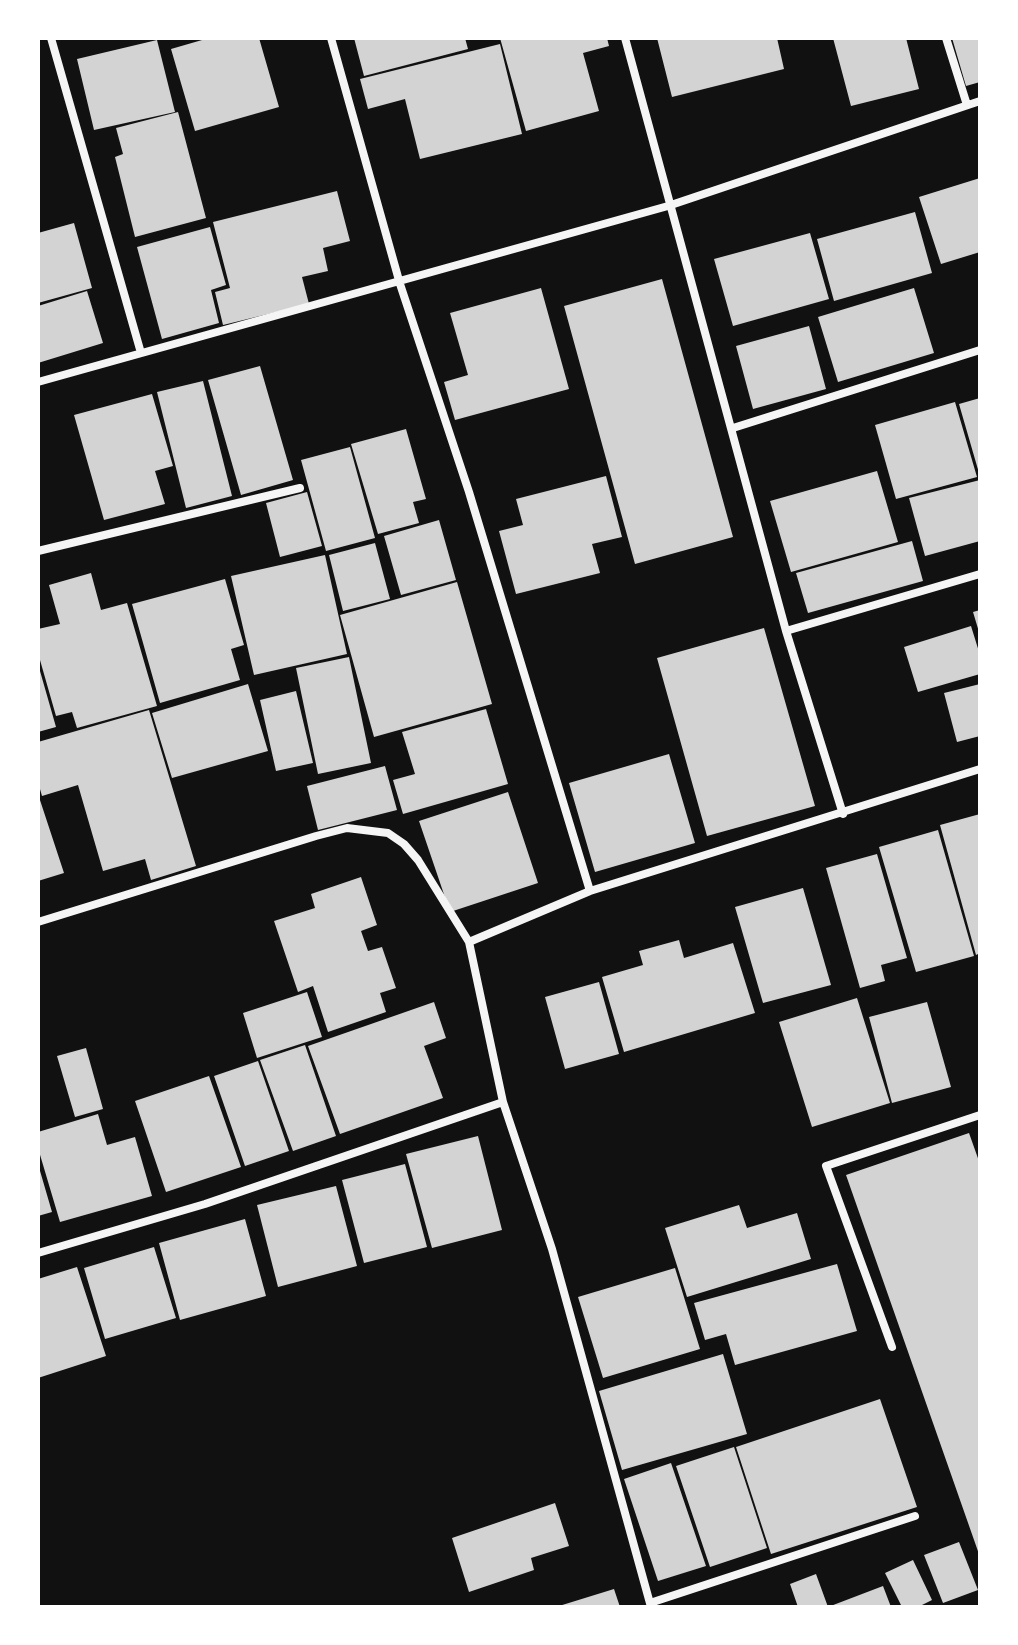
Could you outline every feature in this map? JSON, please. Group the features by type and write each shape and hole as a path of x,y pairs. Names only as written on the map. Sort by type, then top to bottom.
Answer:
{"street":[{"path":"51,38 141,353"},
{"path":"331,38 400,284 469,492 590,891"},
{"path":"625,38 668,206 733,428 786,631 843,814"},
{"path":"946,38 967,105"},
{"path":"38,382 400,284 668,206 980,101"},
{"path":"733,428 980,350"},
{"path":"38,551 300,488"},
{"path":"786,631 980,574"},
{"path":"469,942 590,891 980,769"},
{"path":"38,922 316,836 357,829 388,833 404,844 469,942 503,1102 552,1249 650,1605 915,1516"},
{"path":"38,1253 205,1204 503,1102"},
{"path":"892,1347 826,1166 980,1115"}],"building":[{"path":"209,38 259,38 279,107 195,131 171,49"},
{"path":"354,38 465,38 468,49 364,76"},
{"path":"500,38 607,38 609,46 583,53 599,111 526,131"},
{"path":"657,38 777,38 784,69 672,97"},
{"path":"833,38 906,38 919,89 851,106"},
{"path":"952,38 980,38 980,82 966,86"},
{"path":"157,40 175,112 94,130 77,59"},
{"path":"500,44 522,134 420,159 405,99 368,109 360,79"},
{"path":"178,112 206,218 135,237 115,157 123,154 116,128"},
{"path":"980,178 980,252 941,264 919,197"},
{"path":"337,191 350,241 323,248 328,271 302,277 309,304 223,325 215,292 230,288 213,222"},
{"path":"915,212 932,273 834,301 817,239"},
{"path":"74,223 92,288 38,303 38,233"},
{"path":"210,227 226,285 211,290 219,323 162,339 137,247"},
{"path":"810,233 829,299 733,326 714,259"},
{"path":"662,279 733,537 635,564 564,306"},
{"path":"541,288 569,389 455,420 444,382 468,375 450,313"},
{"path":"914,288 934,353 838,382 818,317"},
{"path":"87,291 103,343 38,363 38,306"},
{"path":"809,326 826,389 753,409 736,346"},
{"path":"260,366 293,480 241,495 208,380"},
{"path":"203,381 232,496 186,508 157,392"},
{"path":"152,394 173,466 155,471 165,504 104,520 74,415"},
{"path":"980,398 980,473 979,473 959,404"},
{"path":"955,402 977,477 896,499 875,425"},
{"path":"406,429 426,499 413,502 419,523 378,534 351,444"},
{"path":"350,447 375,538 326,551 301,460"},
{"path":"877,471 898,542 791,572 770,501"},
{"path":"606,476 622,537 592,544 600,573 516,594 499,531 523,525 516,499"},
{"path":"980,480 980,541 925,556 909,498"},
{"path":"307,492 322,546 280,557 266,503"},
{"path":"439,520 456,580 401,595 384,536"},
{"path":"912,541 923,581 808,613 796,573"},
{"path":"375,543 390,599 343,611 329,555"},
{"path":"325,555 347,654 254,675 231,576"},
{"path":"91,573 101,610 127,603 157,706 77,728 72,712 56,716 38,653 38,629 60,624 49,585"},
{"path":"225,579 244,645 231,649 240,680 160,703 132,604"},
{"path":"457,582 492,704 374,737 340,615"},
{"path":"980,610 980,632 979,632 973,612"},
{"path":"971,626 980,655 980,674 918,692 904,647"},
{"path":"764,628 815,806 707,836 657,658"},
{"path":"349,657 371,763 318,774 296,668"},
{"path":"38,664 56,727 38,732"},
{"path":"248,684 268,751 172,778 152,713"},
{"path":"980,684 980,736 957,742 944,693"},
{"path":"296,691 313,763 276,771 260,700"},
{"path":"486,709 508,784 403,814 393,780 415,774 402,732"},
{"path":"149,710 196,866 151,880 145,859 103,871 78,785 42,796 38,782 38,742"},
{"path":"669,754 695,843 595,872 569,783"},
{"path":"385,766 397,810 318,830 307,786"},
{"path":"508,792 538,883 450,912 419,821"},
{"path":"38,794 64,873 38,881"},
{"path":"980,814 980,953 976,955 940,825"},
{"path":"938,830 974,956 916,972 879,847"},
{"path":"877,854 907,958 881,965 885,981 860,988 826,868"},
{"path":"361,877 377,925 361,931 368,951 382,947 396,988 380,993 386,1012 328,1032 313,986 298,992 274,921 315,908 311,894"},
{"path":"803,888 831,985 763,1003 735,907"},
{"path":"679,940 684,958 733,943 755,1013 624,1052 602,977 643,965 639,951"},
{"path":"599,982 619,1054 565,1069 545,997"},
{"path":"307,992 322,1037 257,1058 243,1013"},
{"path":"857,998 890,1103 812,1127 779,1022"},
{"path":"434,1002 446,1038 424,1046 443,1098 340,1134 308,1046"},
{"path":"927,1002 951,1087 892,1103 869,1017"},
{"path":"305,1045 336,1136 293,1151 260,1060"},
{"path":"86,1048 103,1109 75,1117 57,1056"},
{"path":"258,1061 289,1151 245,1166 214,1076"},
{"path":"209,1076 241,1167 166,1192 135,1101"},
{"path":"98,1114 107,1145 135,1137 152,1196 60,1222 38,1148 38,1132"},
{"path":"969,1133 980,1164 980,1557 846,1175"},
{"path":"478,1136 502,1230 432,1248 406,1154"},
{"path":"38,1164 52,1212 38,1216"},
{"path":"405,1164 427,1247 364,1263 342,1180"},
{"path":"336,1186 357,1266 278,1287 257,1205"},
{"path":"739,1205 747,1228 797,1213 811,1259 687,1297 665,1228"},
{"path":"245,1219 266,1296 180,1320 159,1243"},
{"path":"154,1247 176,1318 105,1339 84,1268"},
{"path":"837,1264 857,1331 735,1365 726,1334 705,1340 694,1303"},
{"path":"77,1267 106,1356 38,1378 38,1279"},
{"path":"675,1268 700,1349 603,1378 578,1297"},
{"path":"723,1354 747,1434 622,1470 599,1391"},
{"path":"880,1399 917,1507 771,1554 736,1447"},
{"path":"734,1447 767,1548 710,1567 676,1466"},
{"path":"671,1463 706,1566 658,1581 624,1479"},
{"path":"555,1503 569,1546 531,1558 534,1570 469,1592 452,1538"},
{"path":"959,1542 978,1590 943,1603 924,1555"},
{"path":"913,1560 932,1600 918,1607 902,1607 885,1573"},
{"path":"816,1574 828,1607 798,1607 790,1584"},
{"path":"883,1586 891,1607 828,1607"},
{"path":"614,1589 620,1607 559,1607 559,1606"}]}
